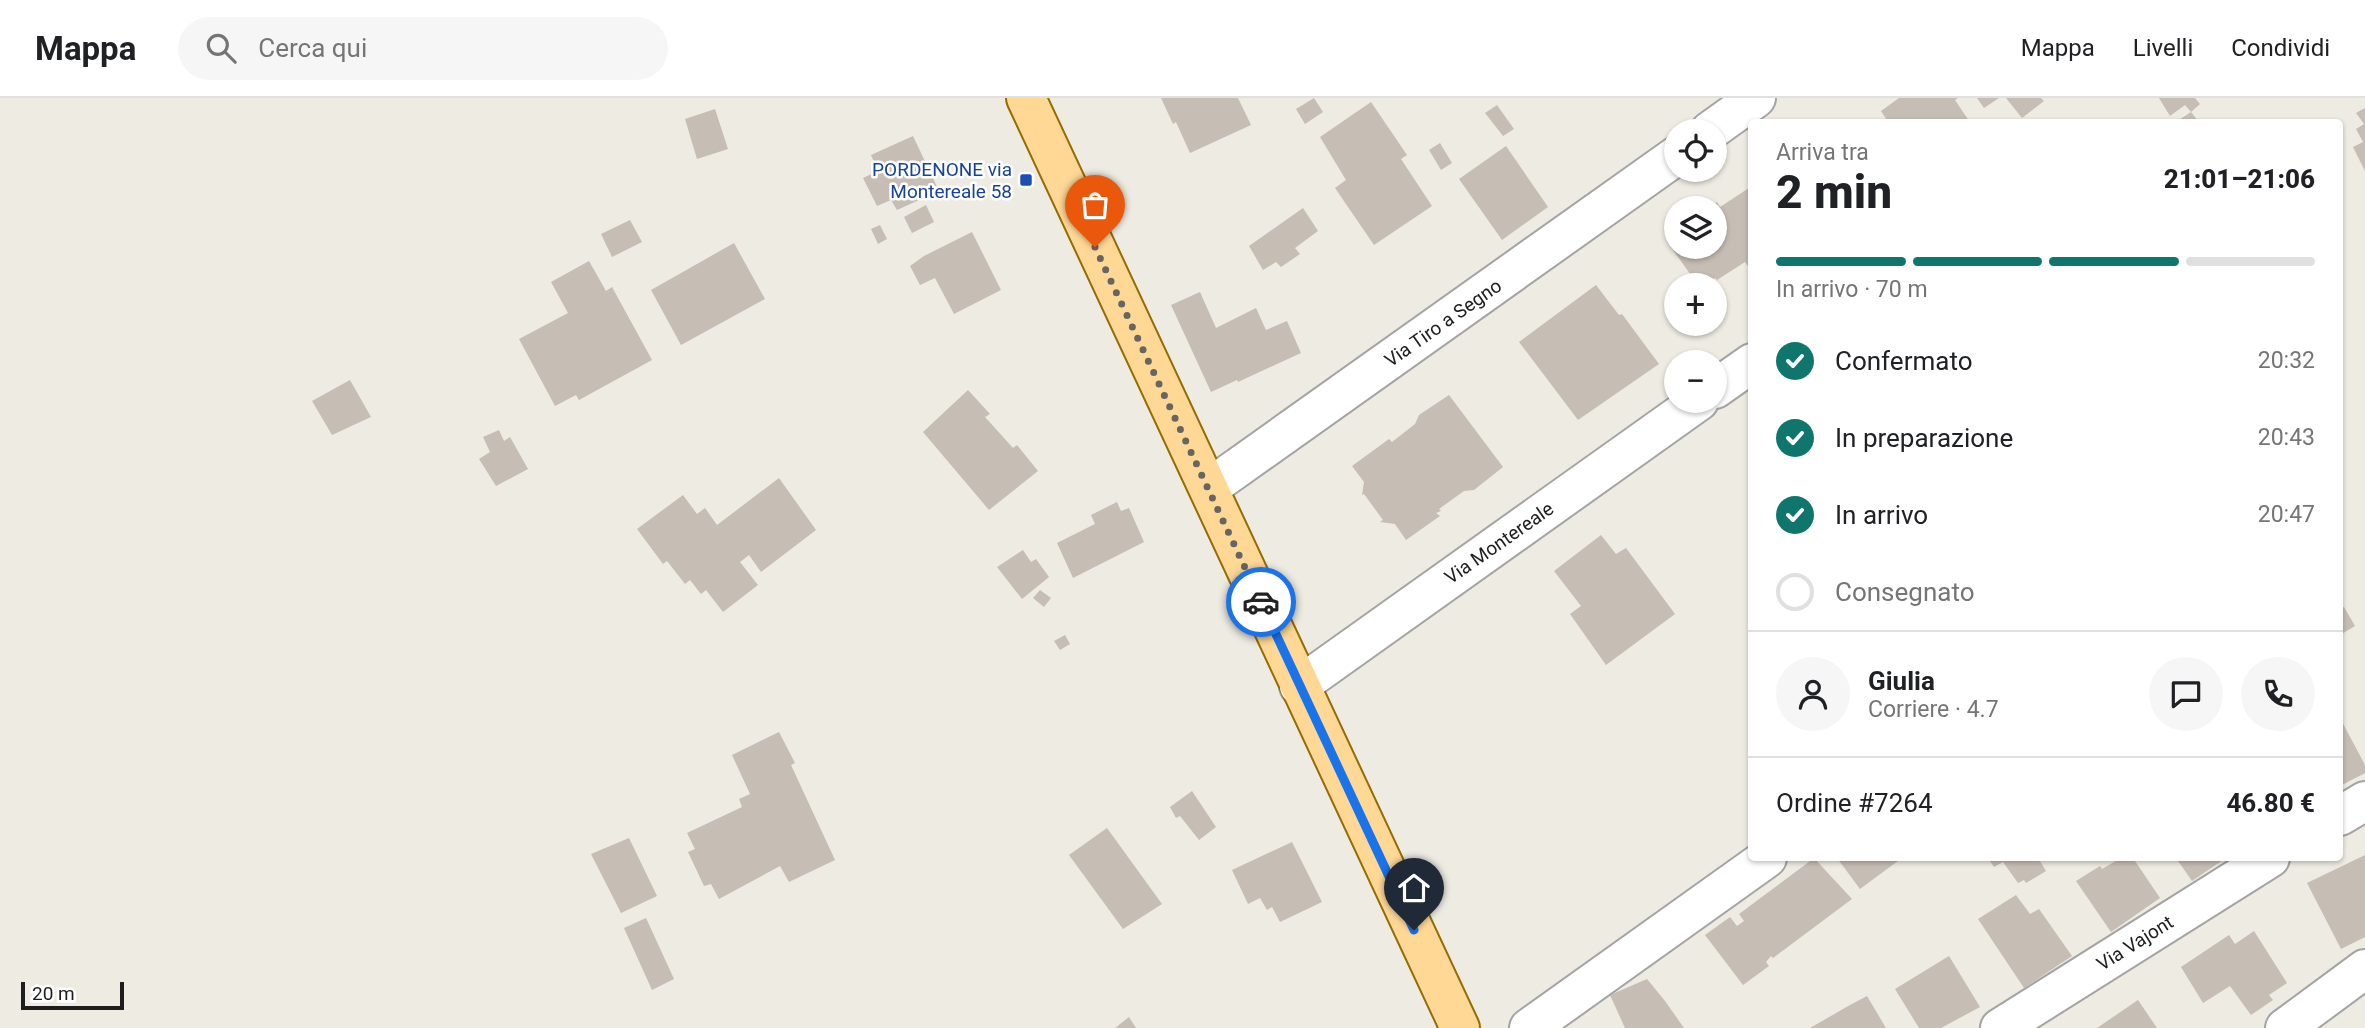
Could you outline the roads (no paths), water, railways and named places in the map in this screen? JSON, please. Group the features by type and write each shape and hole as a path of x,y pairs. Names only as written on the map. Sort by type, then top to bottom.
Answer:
{"main road":[{"path":"1026,98 1460,1028"}],"street":[{"path":"1727,119 1756,98"},
{"name":"Via Tiro a Segno","path":"1209,488 1664,165"},
{"path":"1727,381 1748,366"},
{"name":"Via Montereale","path":"1299,686 1682,413"},
{"path":"2343,814 2365,801"},
{"path":"1529,1028 1763,861"},
{"name":"Via Vajont","path":"2000,1028 2265,861"},
{"path":"2285,1028 2365,969"}],"place":[{"name":"PORDENONE via Montereale 58","path":"1026,180"}]}
